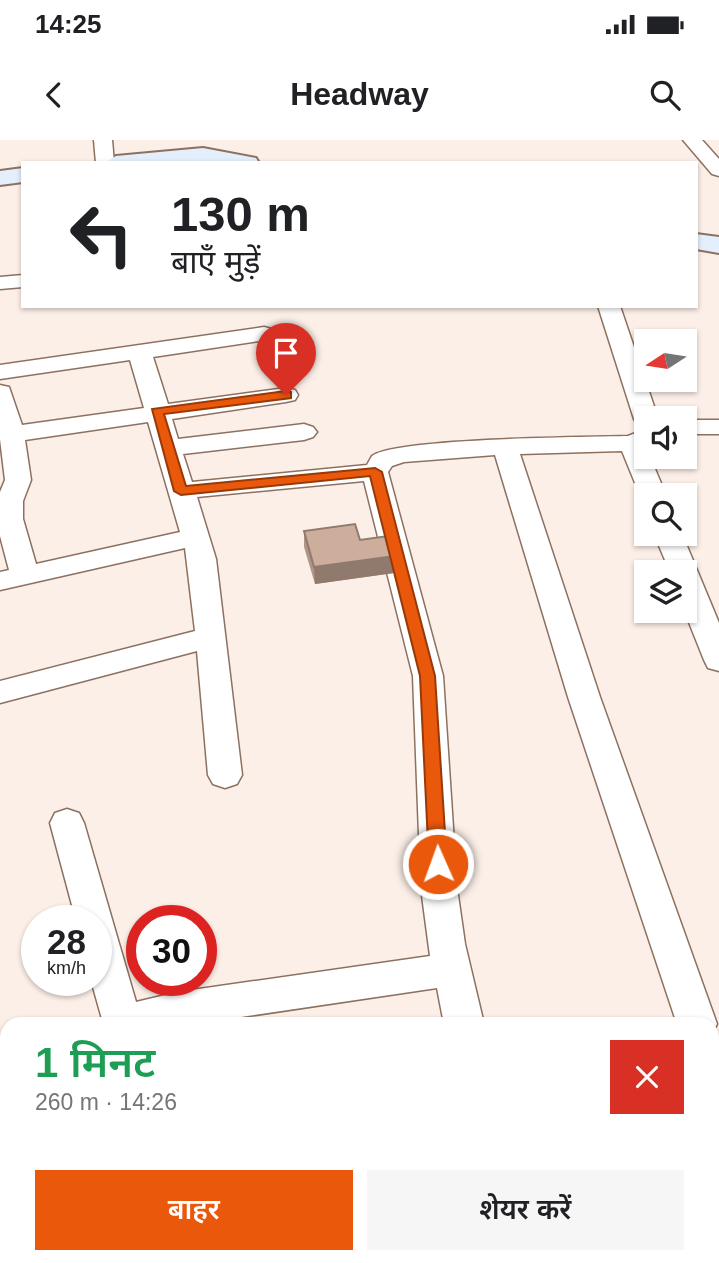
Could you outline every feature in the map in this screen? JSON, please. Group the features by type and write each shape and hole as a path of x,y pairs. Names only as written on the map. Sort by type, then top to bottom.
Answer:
{"main road":[{"path":"158,161 224,161"},
{"path":"0,178 21,175"},
{"path":"698,241 719,245"}],"street":[{"path":"103,140 105,161"},
{"path":"692,140 719,170"},
{"path":"0,283 21,281"},
{"path":"610,308 634,406"},
{"path":"0,372 264,334"},
{"path":"139,351 202,559 225,775"},
{"path":"0,392 12,434 18,480 10,501 9,519 13,578 196,537"},
{"path":"12,434 157,411 286,395"},
{"path":"697,427 719,427"},
{"path":"168,448 304,432"},
{"path":"462,1017 451,969 439,888 428,676 375,472 382,461 401,455 634,434"},
{"path":"505,447 588,710 695,1017"},
{"path":"181,491 375,472"},
{"path":"697,605 719,660"},
{"path":"0,692 212,637"},
{"path":"67,823 90,905"},
{"path":"145,1017 178,1009 451,969"},
{"path":"112,989 119,1017"}],"building":[{"path":"355,524 360,540 388,536 395,556 314,567 304,531"}],"route":[{"path":"286,395 157,411 181,491 375,472 428,676 438,864"}]}
